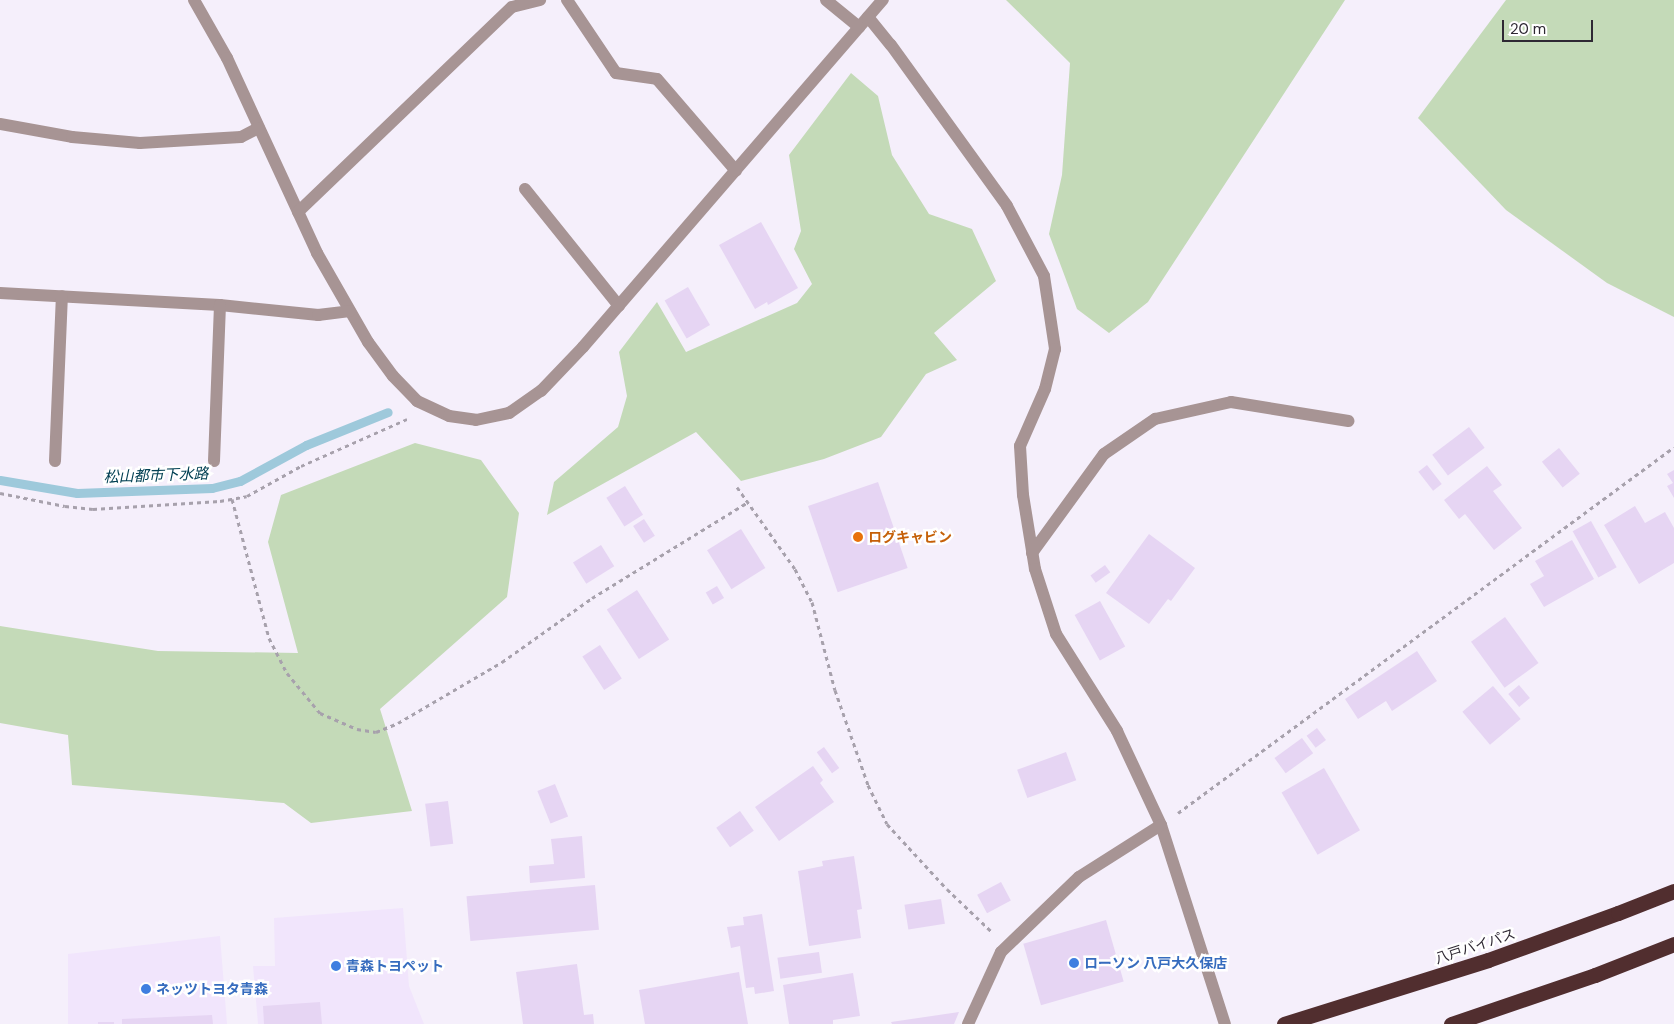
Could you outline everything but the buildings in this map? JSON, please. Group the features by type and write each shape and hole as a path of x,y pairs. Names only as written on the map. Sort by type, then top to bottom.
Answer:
{"highway":[{"name":"八戸バイパス","path":"1284,1024 1488,960 1618,914 1674,891"},
{"path":"1450,1024 1595,975 1674,944"}],"street":[{"path":"194,0 227,58 317,253 350,311 393,376 417,401 449,416 476,420 510,413 541,391 619,306 883,0"},
{"path":"298,212 512,7 540,0"},
{"path":"566,0 616,73 657,79 736,171"},
{"path":"826,0 859,27"},
{"path":"868,17 891,45 1007,206 1044,276 1055,349 1045,390 1020,446 1023,495 1032,553 1056,634 1117,731 1161,825 1217,993 1225,1024"},
{"path":"0,124 72,137 140,144 241,137 259,128"},
{"path":"525,189 619,306"},
{"path":"0,293 220,305 318,315 350,311"},
{"path":"55,461 62,296"},
{"path":"214,461 220,305"},
{"path":"1032,553 1104,454 1155,419 1231,402 1348,421"},
{"path":"968,1024 1001,952 1006,946 1079,877 1161,825"}],"path":[{"path":"1161,825 1674,447"},
{"path":"737,487 795,569 812,602 835,690 868,784 887,824 946,889 1006,946"},
{"path":"232,499 269,638 287,673 320,713 356,729 376,732 398,724 502,662 592,598 748,502"}],"shaded area":[{"name":"青森トヨペット","path":"403,908 409,986 424,1024 258,1024 253,966 275,966 274,918"},
{"name":"ネッツトヨタ青森","path":"220,936 227,1024 68,1024 68,954"}],"green space":[{"path":"1006,0 1345,0 1148,302 1109,333 1077,309 1049,234 1062,175 1070,63"},
{"path":"1506,0 1674,0 1674,317 1607,283 1506,210 1418,118"},
{"path":"851,73 878,96 892,155 929,214 972,229 996,281 934,333 957,360 926,374 881,437 824,459 741,481 696,432 547,515 554,482 618,427 627,396 619,352 657,302 686,352 797,303 812,284 794,249 801,231 789,155"},
{"path":"415,443 481,460 519,513 507,597 380,709 412,811 311,823 284,803 72,785 68,735 0,723 0,626 158,651 298,653 268,542 281,495"}],"waterway":[{"name":"松山都市下水路","path":"0,480 77,493 212,488 240,481 306,445 388,412"}],"place":[{"name":"ログキャビン","path":"858,537"},
{"name":"ローソン 八戸大久保店","path":"1074,963"},
{"name":"青森トヨペット","path":"336,966"},
{"name":"ネッツトヨタ青森","path":"146,989"}]}
